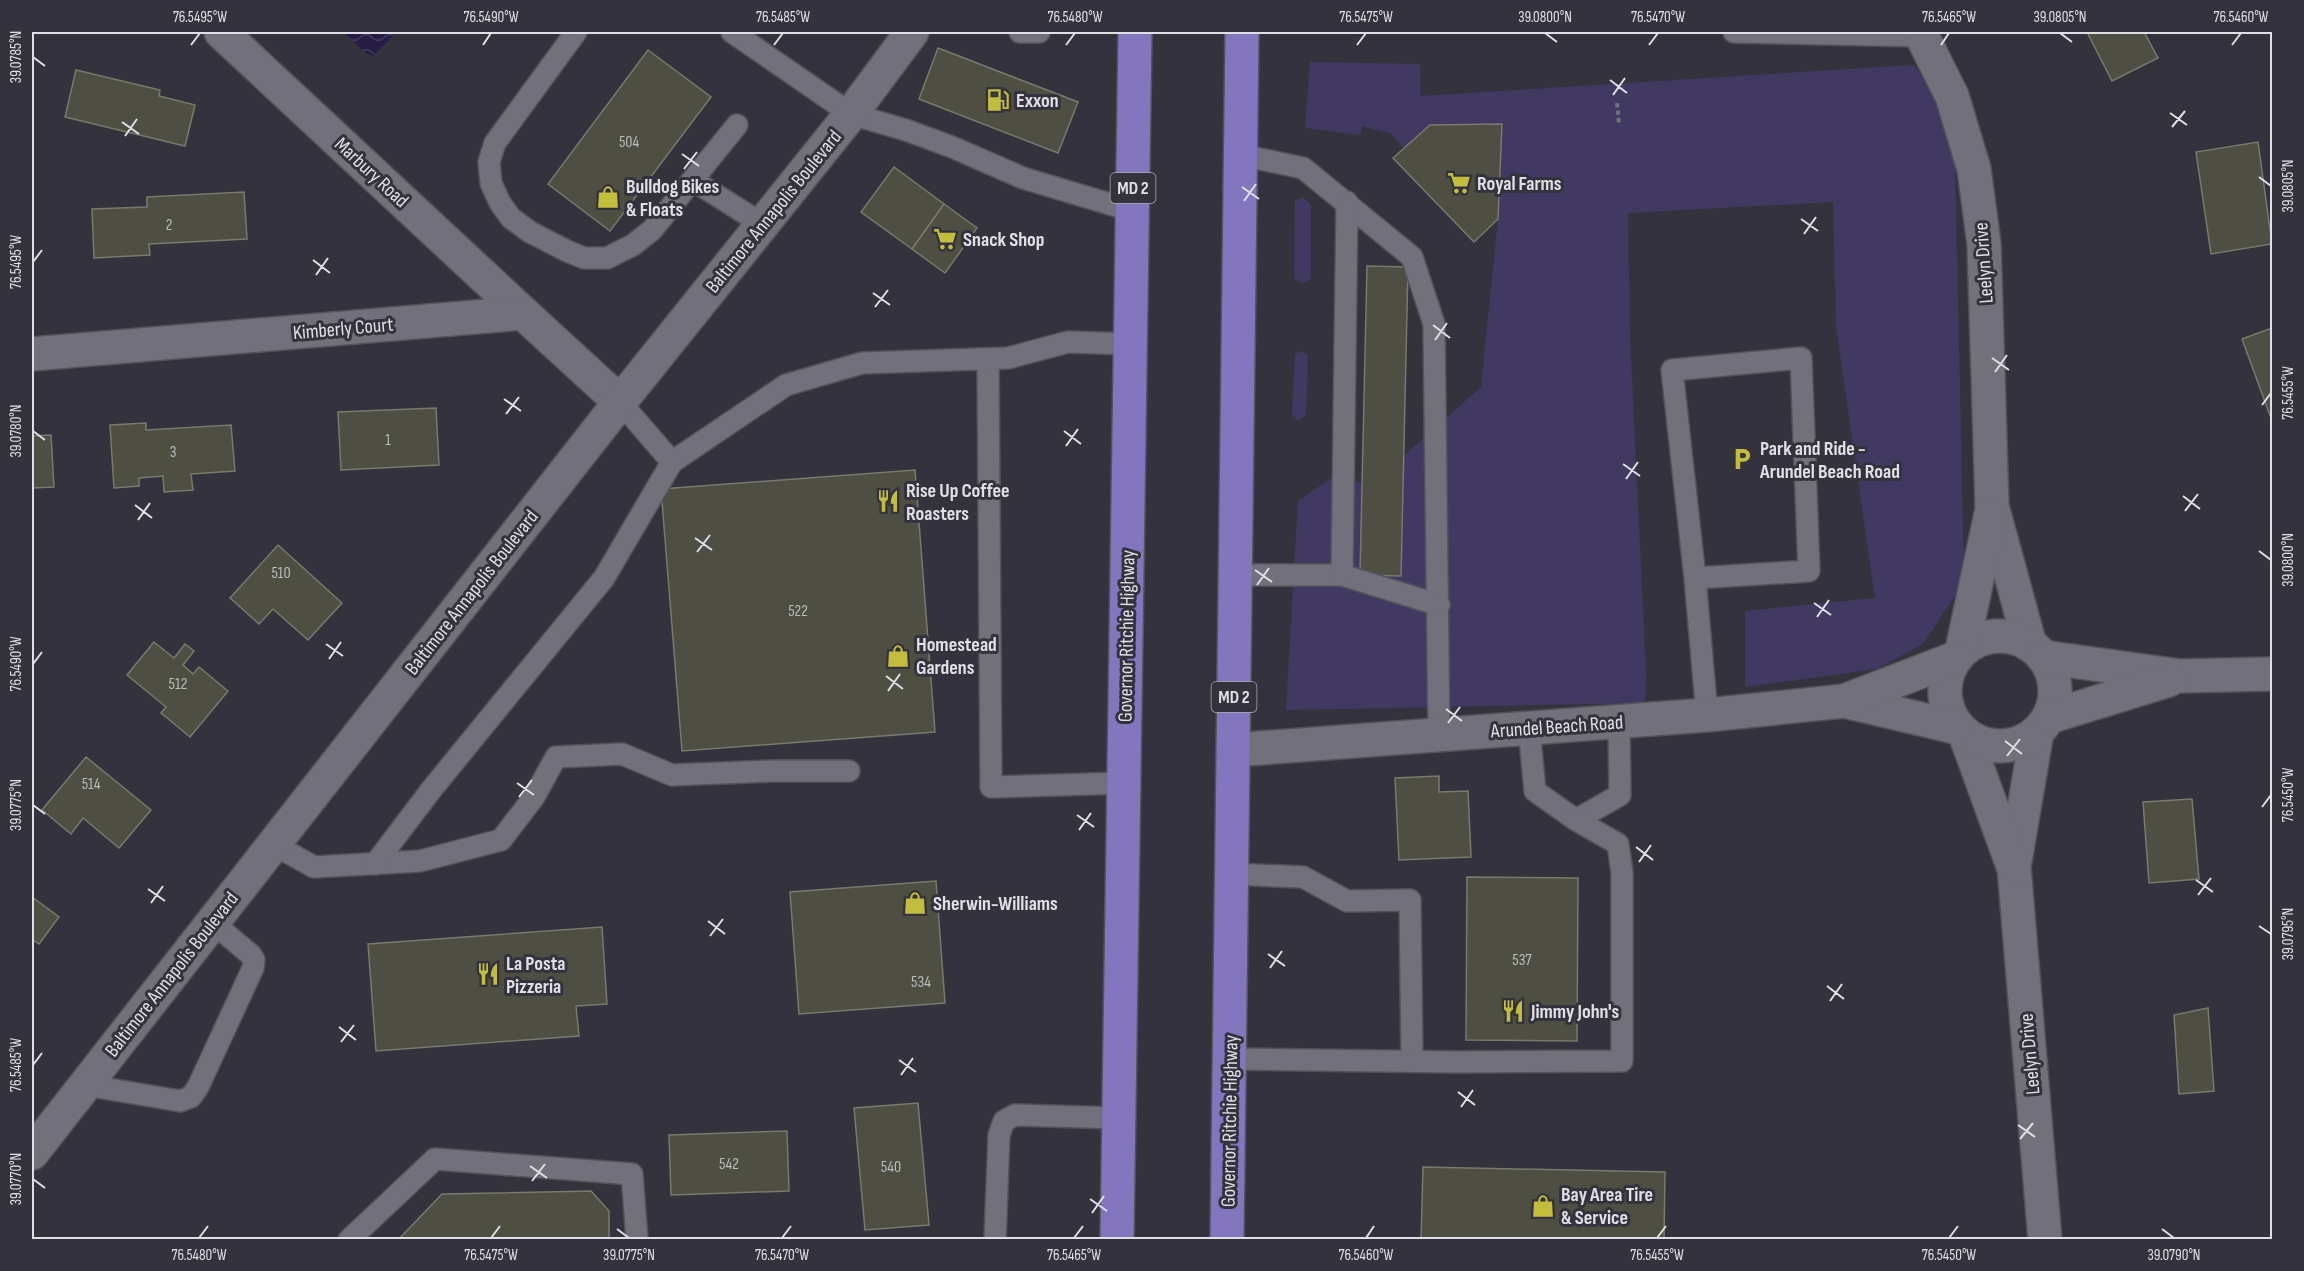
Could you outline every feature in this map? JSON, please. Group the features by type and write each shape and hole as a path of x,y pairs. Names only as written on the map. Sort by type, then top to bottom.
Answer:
{"highway":[{"name":"Governor Ritchie Highway","path":"1117,1239 1135,32"},
{"name":"Governor Ritchie Highway","path":"1227,1239 1242,32"}],"street":[{"name":"Marbury Road","path":"221,32 523,313"},
{"name":"Baltimore Annapolis Boulevard","path":"32,1153 620,402 851,114 912,32"},
{"name":"Leelyn Drive","path":"1921,34 1952,96 1974,169 1984,244 1992,506 1959,654"},
{"name":"Kimberly Court","path":"32,354 523,313"},
{"path":"523,313 620,402"},
{"name":"Leelyn Drive","path":"1992,506 2036,651"},
{"path":"2036,651 2051,671 2054,687 2054,702 2043,724 2024,741 2009,746 1993,746 1978,742 1962,731 1950,716 1945,686 1948,671 1959,654 1978,640 1995,637 2013,638 2036,651 2180,676 2272,674"},
{"name":"Arundel Beach Road","path":"1233,750 1707,715 1844,701 1959,654"},
{"path":"2043,724 2180,676"},
{"name":"Arundel Beach Road","path":"1844,701 1962,731"},
{"name":"Leelyn Drive","path":"2014,867 2043,724"},
{"name":"Leelyn Drive","path":"1962,731 2014,867 2045,1239"}],"lane":[{"path":"576,32 495,142 489,162 490,183 500,203 511,218 530,232 584,258 607,258 633,245 652,230 694,181 737,125"},
{"path":"732,32 851,114 906,130 952,147 1023,178 1133,211"},
{"path":"1020,32 1039,32"},
{"path":"1734,32 1921,34"},
{"path":"1241,155 1303,168 1412,256 1434,324 1439,735"},
{"path":"694,181 762,224"},
{"path":"1342,575 1347,202"},
{"path":"375,864 431,790 604,578 672,462 786,385 862,363 1008,358 1068,342 1131,344"},
{"path":"1695,578 1809,571 1801,358 1672,370 1695,578 1707,715"},
{"path":"988,359 991,787 1124,783"},
{"path":"620,402 672,462"},
{"path":"1236,575 1342,575 1439,605"},
{"path":"1576,820 1620,795 1619,722"},
{"path":"1230,1059 1622,1061 1622,873 1618,844 1576,820 1535,791 1529,728"},
{"path":"273,844 314,867 420,861 501,840 534,797 556,757 622,753 672,775 849,771"},
{"path":"1232,874 1303,877 1347,901 1410,900 1412,1061"},
{"path":"85,1085 180,1101 192,1097 253,968 254,960 251,954 212,922"},
{"path":"995,1239 999,1135 1004,1121 1015,1115 1119,1118"},
{"path":"349,1239 435,1159 632,1174 637,1239"}],"path":[{"path":"1617,103 1619,124"}],"shaded area":[{"path":"1310,62 1420,64 1421,96 1914,65 1954,120 1964,575 1956,594 1924,643 1877,669 1745,687 1745,611 1875,598 1836,326 1833,202 1628,213 1630,338 1646,673 1645,703 1286,710 1298,501 1336,475 1370,486 1481,387 1498,219 1502,124 1430,125 1404,148 1390,133 1362,126 1360,135 1305,128"},
{"path":"1303,197 1311,205 1311,279 1302,284 1294,278 1295,200"},
{"path":"1302,351 1308,355 1306,415 1298,421 1292,414 1295,354"}],"water":[{"path":"343,32 397,32 373,56 367,54"}],"building":[{"path":"2087,32 2144,32 2158,58 2112,81"},
{"name":"Exxon","path":"938,48 1078,102 1058,153 919,99"},
{"path":"648,50 711,97 610,231 548,184"},
{"path":"76,70 160,90 159,96 195,105 185,146 65,117"},
{"name":"Royal Farms","path":"1502,124 1498,219 1474,242 1393,158 1430,125"},
{"path":"2258,142 2272,244 2211,254 2196,152"},
{"path":"894,167 944,204 912,249 861,212"},
{"path":"244,192 247,239 149,244 150,255 94,258 92,209 147,207 147,197"},
{"name":"Snack Shop","path":"944,204 977,228 945,273 912,249"},
{"path":"1367,266 1408,267 1401,576 1360,575"},
{"path":"2272,328 2272,421 2242,339"},
{"path":"436,408 439,465 341,470 338,412"},
{"path":"146,423 146,430 231,425 235,471 191,474 193,490 164,492 163,476 139,478 139,486 114,488 110,425"},
{"path":"51,435 54,487 32,488 32,436"},
{"path":"915,470 935,732 682,751 661,489"},
{"path":"278,545 342,603 308,640 273,609 259,624 230,598"},
{"path":"154,642 174,658 185,644 194,651 183,665 193,674 199,667 228,691 190,737 161,713 166,707 127,675"},
{"path":"86,757 151,810 119,848 83,818 71,834 42,810"},
{"path":"1439,776 1439,792 1468,791 1471,857 1399,860 1395,778"},
{"path":"2192,799 2199,879 2149,883 2143,802"},
{"path":"1467,877 1578,878 1577,1041 1466,1040"},
{"path":"936,881 945,1003 799,1014 790,892"},
{"path":"32,897 59,917 39,944 33,940 32,942"},
{"name":"La Posta Pizzeria","path":"602,927 607,1004 576,1006 579,1036 376,1051 368,944"},
{"path":"2208,1008 2214,1091 2179,1094 2174,1015"},
{"path":"918,1103 929,1225 865,1230 854,1108"},
{"path":"787,1131 789,1191 671,1195 669,1135"},
{"name":"Bay Area Tire & Service","path":"1423,1167 1665,1172 1664,1240 1421,1240"},
{"path":"591,1191 609,1211 609,1240 398,1240 442,1194"}],"place":[{"name":"Exxon","path":"998,100"},
{"name":"Royal Farms","path":"1459,183"},
{"name":"Bulldog Bikes & Floats","path":"608,197"},
{"name":"Snack Shop","path":"945,239"},
{"name":"Park and Ride - Arundel Beach Road","path":"1742,459"},
{"name":"Rise Up Coffee Roasters","path":"888,501"},
{"name":"Homestead Gardens","path":"898,656"},
{"name":"Sherwin-Williams","path":"915,903"},
{"name":"La Posta Pizzeria","path":"488,974"},
{"name":"Jimmy John's","path":"1513,1011"},
{"name":"Bay Area Tire & Service","path":"1543,1206"}]}
